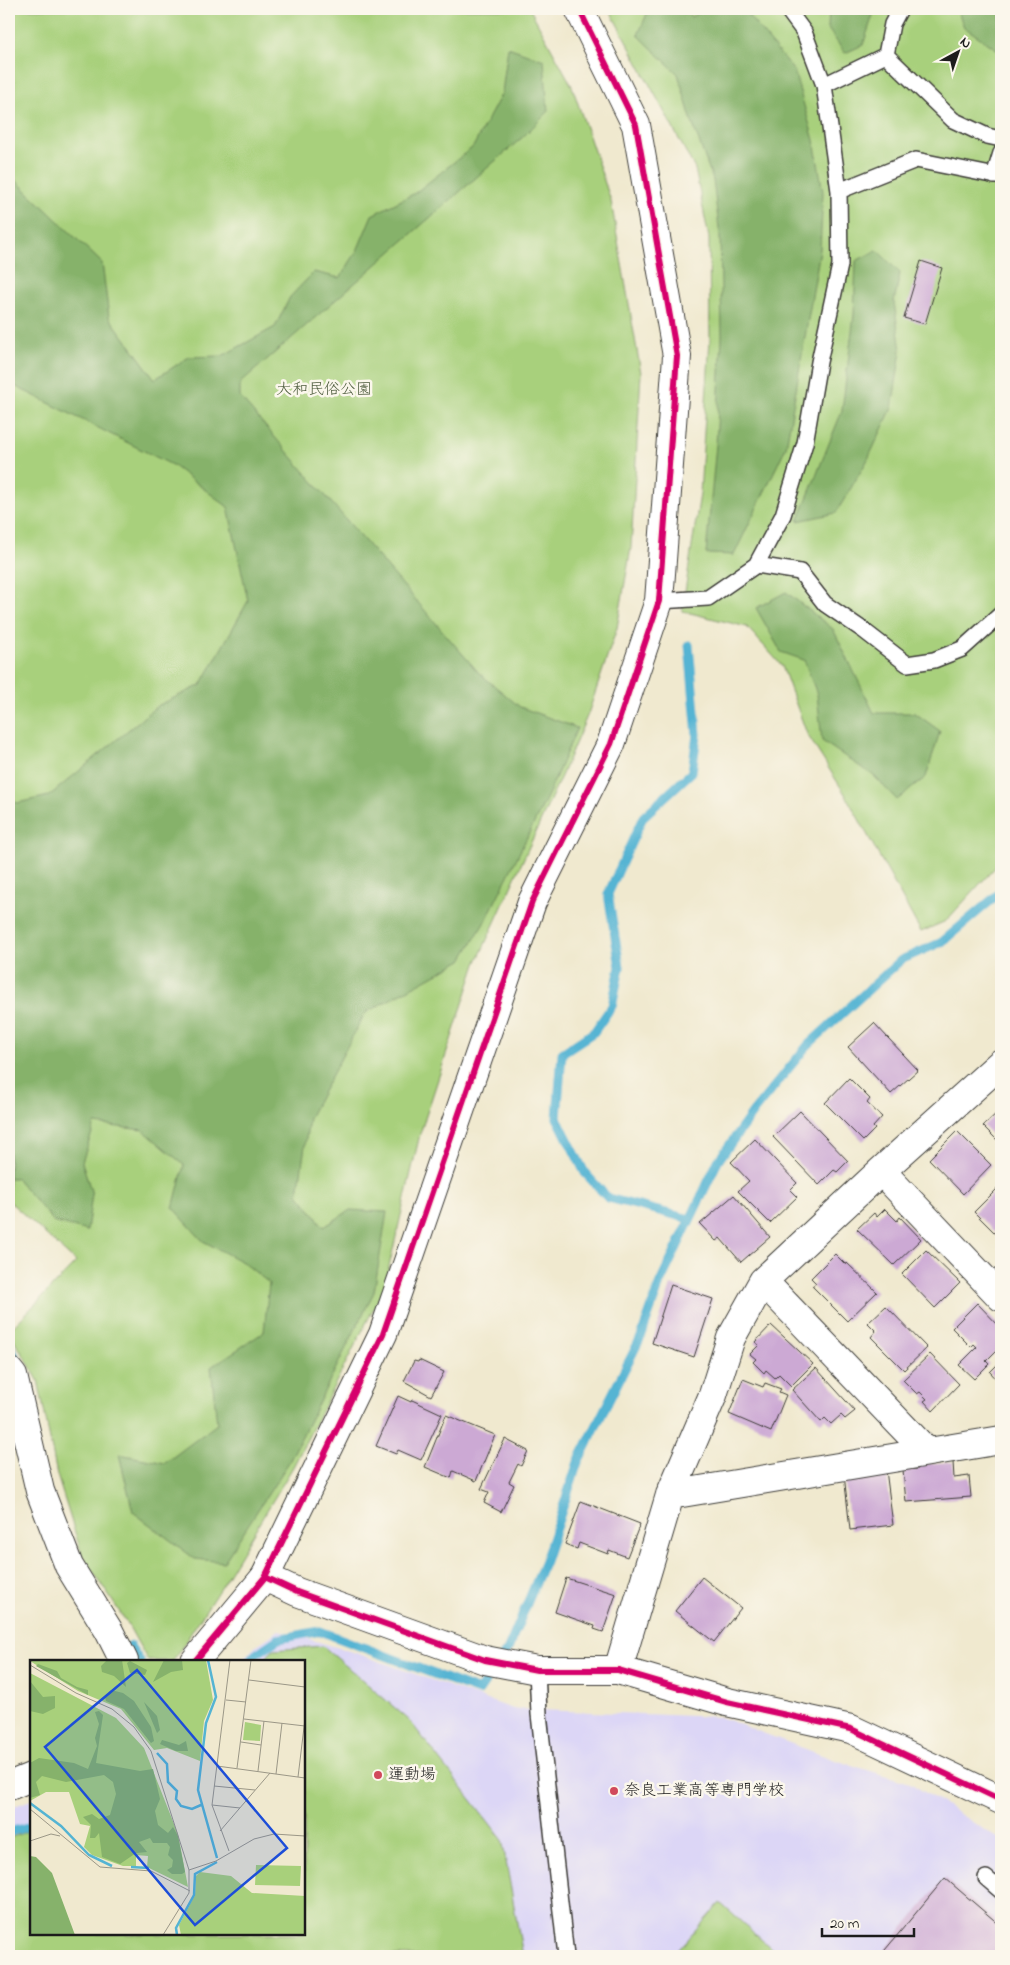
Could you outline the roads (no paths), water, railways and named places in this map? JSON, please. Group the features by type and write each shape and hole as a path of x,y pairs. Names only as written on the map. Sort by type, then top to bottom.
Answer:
{"street":[{"path":"196,1660 265,1577 383,1334 532,902 611,744 659,601 677,356 636,125 579,9"},
{"path":"618,1670 670,1495 713,1395 731,1338 763,1281 1001,1063"},
{"path":"881,1171 1001,1297"},
{"path":"763,1281 927,1452"},
{"path":"9,1371 13,1376 40,1491 70,1566 109,1631 124,1660"},
{"path":"670,1495 1001,1440"},
{"path":"265,1577 297,1592 485,1660 526,1669 618,1670 727,1702 851,1729 1001,1800"},
{"path":"9,1786 30,1777"}],"lane":[{"path":"659,601 708,598 756,564 782,515 805,443 819,362 840,265 839,191 824,85 804,32 787,9"},
{"path":"886,55 892,24 900,9"},
{"path":"824,85 886,55"},
{"path":"886,55 953,120 987,136 1001,139"},
{"path":"839,191 916,160 998,176 1001,154"},
{"path":"756,564 800,572 825,604 908,664 934,660 962,648 1001,614"},
{"path":"526,1669 539,1714 566,1956"},
{"path":"986,1878 1001,1891"}],"waterway":[{"path":"689,645 697,735 692,772 643,817 608,894 620,967 612,1006 594,1032 562,1053 557,1118 585,1173 608,1198 690,1219"},
{"path":"251,1660 278,1639 320,1631 479,1691 508,1649 545,1561 578,1462 641,1337 660,1283 718,1161 754,1111 808,1045 901,960 942,942 1001,892"},
{"path":"9,1345 20,1370"},
{"path":"130,1646 139,1660"},
{"path":"9,1832 30,1826"}],"place":[{"name":"運動場","path":"378,1775"},
{"name":"奈良工業高等専門学校","path":"614,1791"}],"park label":[{"name":"大和民俗公園","path":"324,390"}]}
